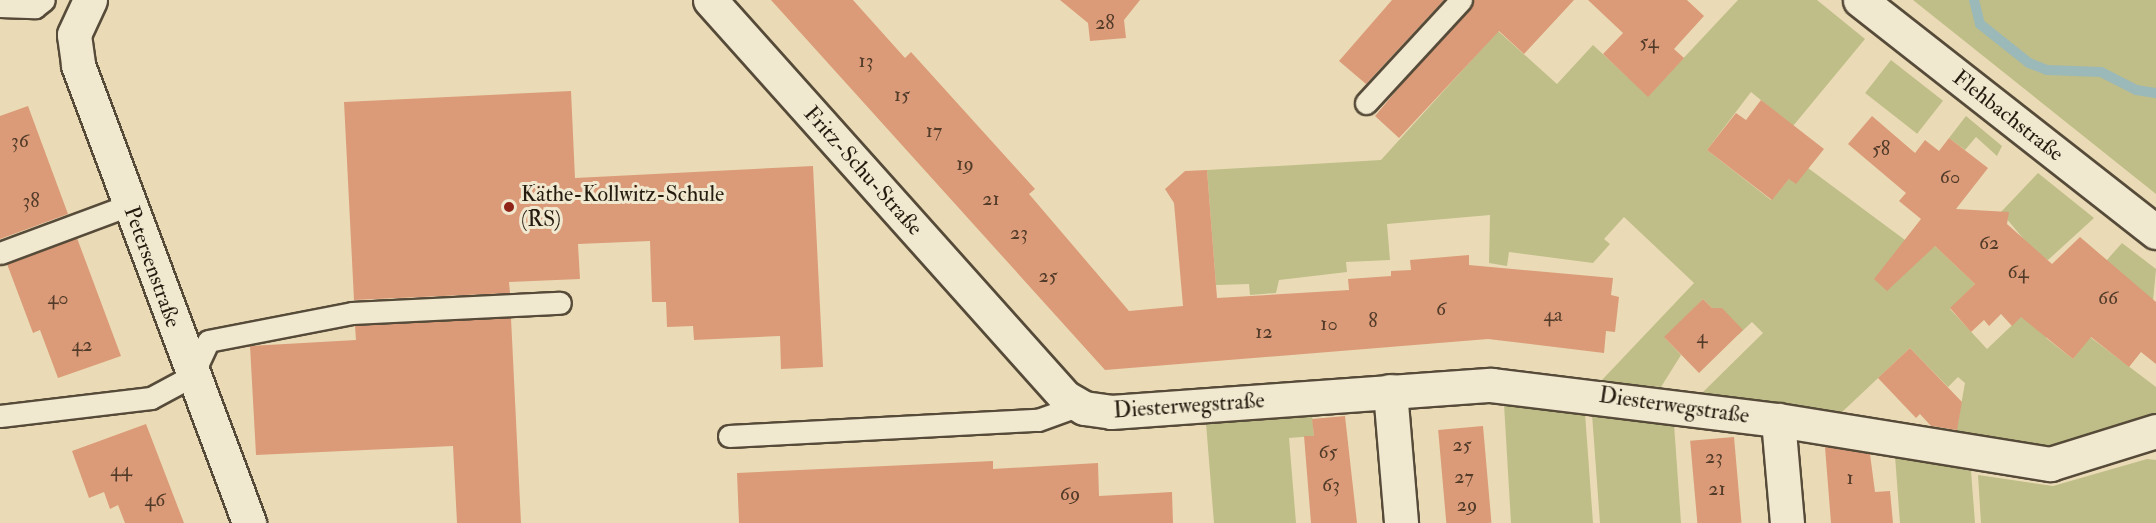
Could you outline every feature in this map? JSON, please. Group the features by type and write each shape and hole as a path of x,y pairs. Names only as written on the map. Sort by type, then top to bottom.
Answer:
{"street":[{"name":"Fritz-Schu-Straße","path":"710,0 1016,342 1077,406"},
{"name":"Flehbachstraße","path":"1860,0 2156,232"},
{"name":"Petersenstraße","path":"81,3 74,35 78,64 192,376 249,523"},
{"name":"Diesterwegstraße","path":"1077,406 1111,412 1390,391 1491,386 1778,420 2037,464 2062,462 2156,431"},
{"path":"1390,391 1401,523"},
{"name":"Diesterwegstraße","path":"1778,420 1787,523"}],"lane":[{"path":"0,6 35,7 44,0"},
{"path":"1366,103 1461,0"},
{"path":"0,253 129,205"},
{"path":"0,416 151,398 192,376 208,341 352,313 560,303"},
{"path":"729,436 1038,420 1077,406"}],"shaded area":[{"path":"1738,0 1817,0 1865,39 1793,126 1751,92 1707,150 1771,200 1789,179 1808,168 1905,240 1935,246 1975,284 1950,309 1987,349 2068,272 2046,338 2073,359 2090,337 2156,387 2156,414 2047,447 1956,433 1965,383 1958,377 1948,387 1910,348 1841,413 1702,393 1763,333 1752,322 1738,335 1722,308 1715,311 1703,299 1665,338 1681,355 1661,387 1601,381 1694,283 1624,217 1604,239 1610,244 1593,263 1509,252 1507,266 1489,263 1490,215 1387,224 1390,260 1346,262 1347,272 1279,280 1276,293 1250,295 1249,284 1216,285 1207,170 1381,160 1498,31 1557,84 1593,45 1648,96"},
{"path":"1913,0 2156,0 2156,194"},
{"path":"1891,60 1943,101 1917,134 1865,93"},
{"path":"1966,116 2002,146 1997,156 1976,137 1965,150 1949,138"},
{"path":"2038,173 2094,218 2048,260 2036,254 2001,212"},
{"path":"2122,243 2156,269 2153,301 2106,261"},
{"path":"1504,404 1585,413 1593,523 1511,523"},
{"path":"1312,414 1314,436 1289,438 1296,523 1214,523 1206,423"},
{"path":"1592,414 1674,424 1681,523 1600,523"},
{"path":"1895,456 1971,471 1975,523 1900,523"},
{"path":"2147,459 2156,460 2156,523 1981,523 1978,475 2053,486"}],"building":[{"path":"771,0 853,0 905,58 911,52 1035,189 1029,194 1129,311 1183,306 1174,203 1165,189 1185,171 1207,170 1217,298 1349,290 1348,279 1391,276 1391,271 1411,270 1410,260 1469,255 1469,265 1613,278 1611,295 1619,297 1615,332 1606,331 1604,353 1488,339 1105,370"},
{"path":"1060,0 1140,0 1124,20 1126,38 1090,41 1088,23"},
{"path":"1392,0 1444,0 1366,84 1339,61"},
{"path":"1473,0 1574,0 1524,54 1499,31 1399,138 1375,116"},
{"path":"1588,0 1687,0 1704,16 1674,49 1684,58 1648,97 1603,54 1623,33"},
{"path":"571,91 575,178 813,166 823,367 781,369 780,336 694,340 693,326 667,327 666,302 652,302 650,241 578,244 580,279 509,282 510,293 354,300 344,102"},
{"path":"1761,100 1824,149 1796,184 1789,179 1772,200 1707,150 1736,113 1746,120"},
{"path":"28,106 68,214 0,239 0,116"},
{"path":"1872,116 1915,153 1925,140 1939,151 1949,138 1988,168 1956,209 2009,212 2007,224 2052,264 2080,237 2156,302 2156,364 2141,352 2129,367 2091,337 2073,359 2021,317 2012,326 2001,314 1989,326 1984,320 1971,332 1950,308 1975,284 1935,246 1887,291 1874,279 1921,219 1899,201 1906,193 1848,144"},
{"path":"77,238 121,356 58,378 40,330 33,333 7,264"},
{"path":"1703,299 1712,308 1722,308 1743,330 1699,373 1664,337"},
{"path":"511,318 521,523 457,523 453,446 256,455 250,346 356,340 355,326"},
{"path":"1910,348 1962,402 1957,430 1931,426 1920,414 1916,418 1878,378"},
{"path":"1345,416 1357,523 1311,523 1304,436 1314,436 1312,419"},
{"path":"146,424 184,523 125,523 118,505 110,509 104,492 89,498 72,451"},
{"path":"1483,426 1491,523 1446,523 1438,430"},
{"path":"1734,437 1741,523 1697,523 1690,441"},
{"path":"1825,447 1870,454 1875,492 1890,491 1893,523 1831,523"},
{"path":"993,461 993,469 1098,463 1099,496 1172,492 1173,523 739,523 737,473"}],"waterway":[{"path":"1974,0 1980,24 2029,63 2047,70 2101,72 2136,90 2156,93"}],"place":[{"name":"Käthe-Kollwitz-Schule (RS)","path":"509,207"}]}
